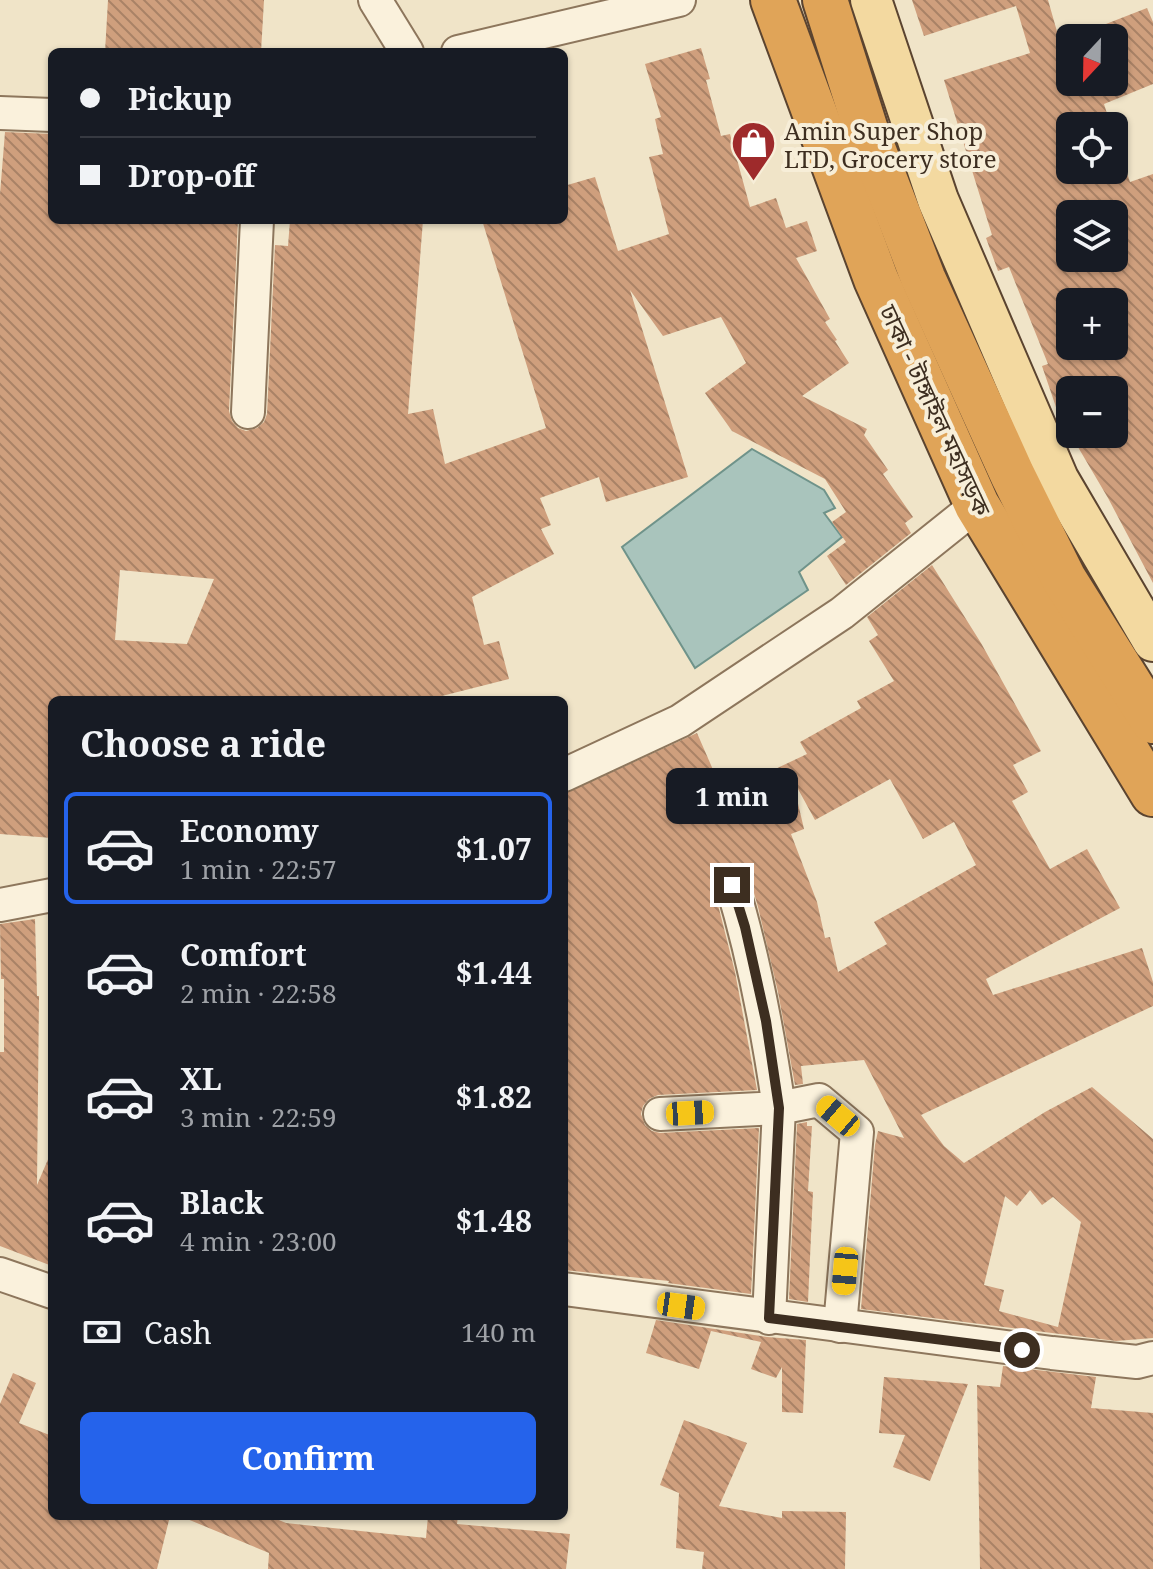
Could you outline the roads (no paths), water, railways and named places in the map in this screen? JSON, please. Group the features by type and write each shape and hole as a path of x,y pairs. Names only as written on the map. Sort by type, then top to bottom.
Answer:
{"highway":[{"name":"ঢাকা - টাঙ্গাইল মহাসড়ক","path":"773,0 876,279 977,505 1153,794"},
{"name":"ঢাকা - টাঙ্গাইল মহাসড়ক","path":"825,0 866,130 923,278 1005,460 1064,579 1153,721"}],"main road":[{"path":"871,0 938,200 1058,479 1153,641"}],"street":[{"path":"375,0 405,48"},
{"path":"475,48 679,0"},
{"path":"0,113 48,115"},
{"path":"248,412 257,224"},
{"path":"568,773 680,721 842,613 977,505"},
{"path":"732,885 745,927 766,1021 779,1108 769,1318"},
{"path":"0,905 48,896"},
{"path":"660,1114 779,1108 819,1100 857,1132 840,1326"},
{"path":"0,1274 48,1291"},
{"path":"568,1290 769,1318 1109,1359 1137,1362 1153,1358"}],"water":[{"path":"752,449 824,490 835,508 824,513 842,537 799,572 808,590 695,668 622,547"}],"place":[{"name":"Amin Super Shop LTD, Grocery store","path":"753,183"}]}
